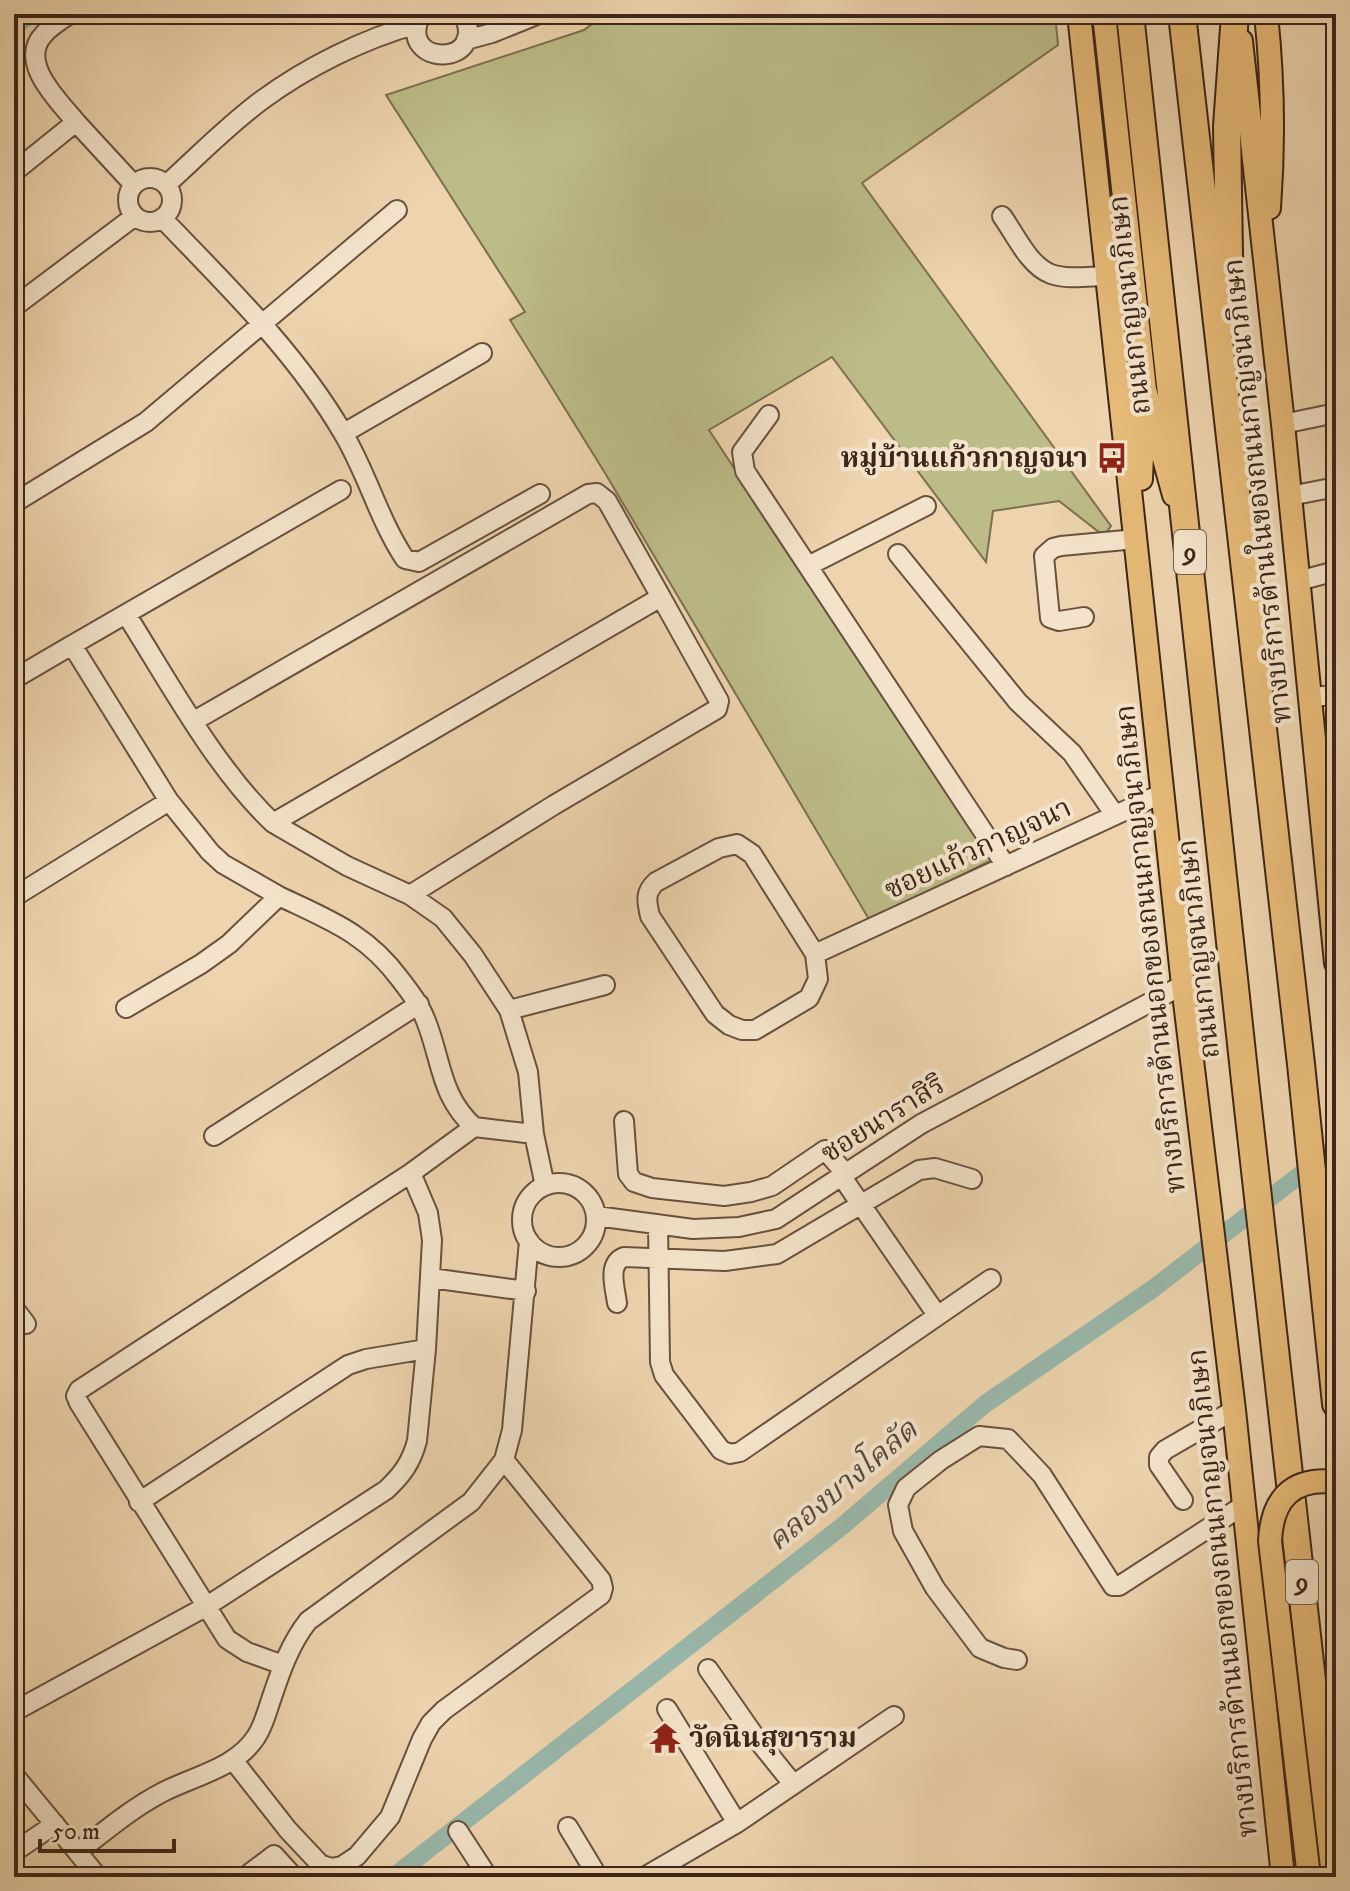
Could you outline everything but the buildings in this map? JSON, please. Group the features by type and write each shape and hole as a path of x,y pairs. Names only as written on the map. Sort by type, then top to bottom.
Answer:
{"highway":[{"name":"ถนนกาญจนาภิเษก","path":"1130,14 1334,1877"},
{"name":"9","path":"1182,14 1301,1064 1336,1404"},
{"path":"1225,404 1230,327 1227,126 1237,14"}],"main road":[{"name":"ทางบริการด้านนอกของถนนกาญจนาภิเษก","path":"1079,14 1283,1877"},
{"path":"1104,14 1145,390 1190,552"},
{"name":"ทางบริการด้านในของถนนกาญจนาภิเษก","path":"1237,14 1283,424 1336,963"},
{"path":"1265,256 1274,150 1273,79 1266,14"},
{"path":"1137,547 1145,390"},
{"path":"1309,1877 1270,1531 1275,1508 1295,1488 1322,1481 1336,1482"}],"street":[{"path":"70,14 42,35 36,49 40,77 134,185"},
{"path":"463,14 468,24 466,40"},
{"path":"419,19 417,36 422,46 432,54 443,56 454,53 466,40 539,14"},
{"path":"166,185 261,101 291,80 419,19"},
{"path":"14,172 76,122"},
{"path":"153,179 166,185 172,199 168,213 148,222 135,216 128,204 134,185 153,179"},
{"path":"14,503 146,422 397,210"},
{"path":"14,307 135,216"},
{"path":"1002,216 1037,266 1050,274 1108,276"},
{"path":"162,218 262,323 302,371 344,433 403,555 411,561 419,562 540,494"},
{"path":"344,433 482,353"},
{"path":"1283,424 1336,413"},
{"path":"769,415 746,443 742,461 745,471 1006,866"},
{"path":"14,679 341,490"},
{"path":"194,721 588,494 597,493 607,501 719,701 717,709 410,895"},
{"path":"1290,496 1334,494"},
{"path":"808,566 926,506"},
{"path":"1084,617 1059,621 1050,618 1044,556 1061,546 1137,547"},
{"path":"898,554 1018,702 1072,753 1115,815"},
{"path":"1298,581 1336,571"},
{"path":"273,823 661,597"},
{"path":"126,614 244,793 273,823 347,866 410,895 443,918 473,955 509,1010 528,1072 534,1134 545,1186"},
{"path":"72,645 169,801 210,852 223,864 279,896 365,940 383,956 419,1004 450,1099 474,1127 534,1134"},
{"path":"1309,697 1336,695"},
{"name":"ซอยแก้วกาญจนา","path":"815,954 1163,793"},
{"path":"14,897 169,801"},
{"path":"737,844 752,854 815,954 818,979 809,998 755,1030 742,1030 729,1025 715,1014 650,916 646,900 648,889 719,848 737,844"},
{"path":"126,1008 229,944 279,896"},
{"path":"509,1010 605,985"},
{"name":"ซอยนาราสิริ","path":"596,1216 693,1229 739,1227 776,1219 921,1124 1183,985"},
{"path":"214,1136 419,1004"},
{"path":"624,1121 628,1174 634,1182 652,1188 724,1196 751,1192 772,1186 825,1150 937,1315"},
{"path":"283,1665 227,1639 139,1502 76,1396 79,1390 411,1173 474,1127"},
{"path":"617,1303 613,1265 624,1257 725,1261 777,1254 919,1170 935,1168 972,1179"},
{"path":"15,1711 207,1606 386,1490 403,1474 417,1441 431,1278 431,1225 411,1173"},
{"path":"78,1852 163,1792 233,1760 255,1739 295,1637 308,1621 471,1502 504,1460 512,1430 526,1291 529,1241 522,1219 524,1208 529,1198 545,1186 562,1183 585,1193 596,1216 590,1240 581,1249 569,1255 546,1254 529,1241"},
{"path":"658,1224 658,1346 664,1375 721,1450 730,1454 740,1452 991,1279"},
{"path":"431,1278 526,1291"},
{"path":"14,1308 26,1324"},
{"path":"139,1502 348,1365 426,1349"},
{"path":"1183,1500 1159,1465 1159,1457 1165,1450 1234,1410"},
{"path":"1017,1660 980,1648 935,1588 903,1531 898,1505 906,1488 941,1460 979,1436 1008,1439 1042,1475 1113,1586 1119,1586 1244,1505"},
{"path":"233,1760 288,1830 320,1864 331,1868 342,1866 357,1856 390,1817 431,1723 444,1710 601,1595 601,1580 504,1460"},
{"path":"708,1669 756,1738 793,1784"},
{"path":"667,1709 737,1823"},
{"path":"644,1877 737,1823 894,1716"},
{"path":"14,1775 98,1877"},
{"path":"14,1852 55,1824"},
{"path":"568,1827 598,1877"},
{"path":"458,1831 488,1877"},
{"path":"245,1877 274,1855 294,1877"}],"green space":[{"path":"605,14 1055,14 1058,45 862,183 1111,526 1104,536 1059,501 993,511 986,562 832,357 709,430 992,860 870,921 605,473 510,320 525,312 386,95 584,30"}],"waterway":[{"path":"14,27 31,14"},
{"name":"คลองบางโคลัด","path":"393,1877 840,1528 985,1404 1154,1288 1336,1147"}],"place":[{"name":"หมู่บ้านแก้วกาญจนา","path":"1112,458"},
{"name":"วัดนินสุขาราม","path":"665,1738"}]}
